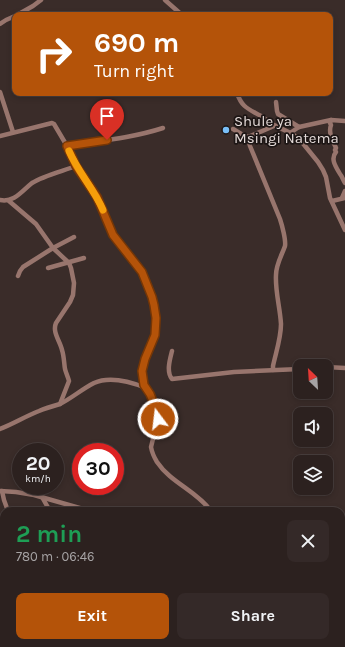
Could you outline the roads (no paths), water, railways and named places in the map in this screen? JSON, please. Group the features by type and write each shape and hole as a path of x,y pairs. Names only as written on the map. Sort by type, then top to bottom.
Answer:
{"street":[{"path":"23,12 41,0"},
{"path":"165,0 179,12"},
{"path":"0,24 12,18"},
{"path":"0,92 13,132"},
{"path":"239,96 242,104 247,109 262,117 274,126 298,137 318,162 326,177 328,192 345,230"},
{"path":"276,102 278,114 299,127"},
{"path":"290,133 299,127 331,120 345,120"},
{"path":"331,120 330,136 336,148 336,152 334,153 333,157 334,163 345,183"},
{"path":"0,136 52,123 56,126 76,166 97,197 113,235 136,262 142,272 152,297 156,327 155,335 145,359 142,371 143,381 158,414 151,447 160,466 167,474 192,493 207,507"},
{"path":"233,129 248,137 274,126"},
{"path":"67,146 128,137 163,128"},
{"path":"248,137 250,146 280,219 285,238 285,246 276,270 280,331 273,370"},
{"path":"0,200 9,201 35,182 76,166"},
{"path":"332,201 343,198 345,191"},
{"path":"9,201 36,224 53,248 68,262 72,268 73,295 54,327 54,331 63,352 65,370 69,381 60,404"},
{"path":"18,276 23,267 74,237"},
{"path":"48,268 84,258"},
{"path":"172,351 169,369 172,379 234,372 293,369"},
{"path":"333,367 345,368"},
{"path":"0,429 41,410 60,404 100,381 122,381 146,388"},
{"path":"7,507 1,491 26,493 76,507"},
{"path":"42,497 48,507"}],"place":[{"name":"Shule ya Msingi Natema","path":"226,130"}]}
